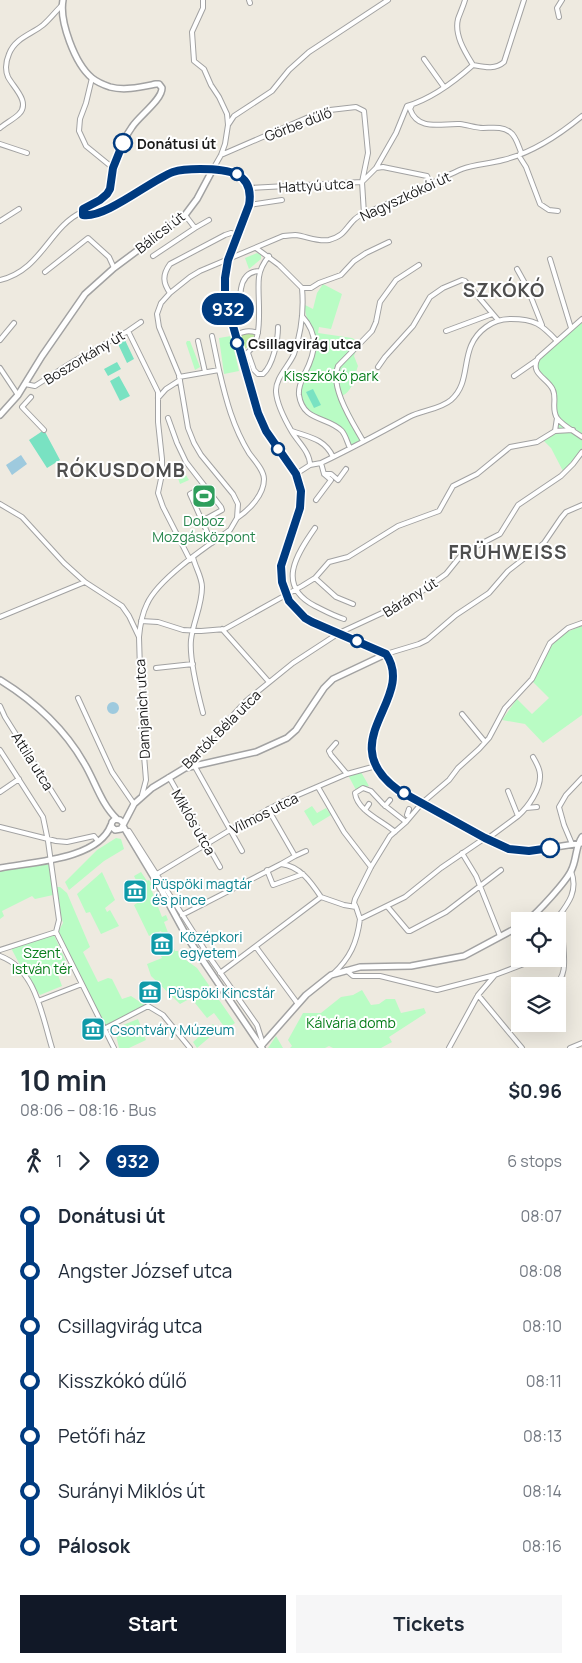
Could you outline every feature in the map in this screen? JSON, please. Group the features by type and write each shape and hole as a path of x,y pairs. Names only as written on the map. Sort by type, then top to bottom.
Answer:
{"street":[{"path":"203,0 203,8 192,32 194,61 204,69 227,114 228,124"},
{"path":"228,124 238,112 272,91 289,70 309,52 388,0"},
{"path":"465,0 458,21 457,32 465,53 473,65 488,68 500,66 504,62 524,0"},
{"path":"559,17 558,8 562,0"},
{"path":"0,280 16,275 25,269 65,225 82,212 83,209 107,194 110,189 113,168 131,128 161,94 162,88 159,84 119,88 101,84 92,78 80,62 68,39 62,1"},
{"path":"0,128 19,114 22,110 23,102 6,71 8,55 18,40 44,24 62,1"},
{"path":"424,59 444,88"},
{"path":"473,65 444,88 412,105 410,108 413,116 428,125 444,126 458,124 481,128 496,127 509,131 516,139 521,152 518,156 526,166 540,204 549,210 558,211"},
{"path":"92,78 78,125 79,131 86,146 113,168"},
{"name":"Hattyú utca","path":"249,188 362,182 376,168 396,133 407,106 412,105"},
{"name":"Görbe dűlő","path":"222,155 312,116 330,110 356,107 364,111 368,153 362,182"},
{"name":"Nagyszkókói út","path":"170,293 200,271 284,236 295,235 329,240 346,231 352,221 364,214 474,164 518,156 548,140 582,116"},
{"name":"Bálicsi út","path":"0,415 18,395 42,356 85,294 114,268 185,215 197,199 222,155 228,124"},
{"path":"0,144 27,153"},
{"path":"376,168 383,167 427,176 431,184"},
{"path":"82,212 83,215 87,215 108,209 176,170 213,169 237,174 246,180 249,188 249,205 228,260 225,278 225,298 262,422 266,431 296,474 301,491 300,508 281,566 282,582 286,595 292,605 305,618 386,654 392,669 392,689 378,720 373,738 372,754 376,766 387,782 486,839 509,849 529,851 580,843"},
{"path":"362,182 364,214"},
{"path":"249,205 282,200"},
{"path":"0,221 19,209"},
{"path":"185,215 195,228"},
{"path":"153,256 210,220"},
{"path":"139,637 141,621 147,603 158,588 191,559 230,530 236,518 238,504 233,494 201,456 188,428 180,379 157,318 158,310 170,293 164,278 165,271 170,264 225,235 231,233 238,235"},
{"path":"45,272 88,238 109,257 114,268"},
{"path":"256,248 269,256 302,288 311,288 341,275 354,261 389,242"},
{"path":"241,356 248,354 255,344 258,333 260,271 263,263 269,256"},
{"path":"550,259 572,328"},
{"path":"363,441 343,404 336,378 338,366 372,331 380,302 396,280 419,265"},
{"path":"517,269 527,287 542,325 557,341"},
{"path":"243,319 240,298 243,282 246,275 260,271"},
{"path":"378,367 413,326 430,297 443,288 462,280 465,281 498,320"},
{"path":"302,288 302,316 293,355 277,382 276,390 278,404 292,431 309,456 310,465"},
{"path":"446,331 492,314"},
{"path":"302,316 311,326 315,338 314,352 299,386 300,398 310,415 336,426 343,432 350,448"},
{"path":"296,474 310,465 321,463 415,415 439,407 453,398 462,385 472,341 482,330 498,320 527,320 542,325"},
{"path":"514,376 537,360 582,320"},
{"path":"0,340 14,322"},
{"name":"Boszorkány út","path":"25,384 35,386 74,360 128,332 141,322"},
{"path":"248,354 254,370 258,374 267,371 272,358 278,327"},
{"path":"235,336 250,331 258,333"},
{"path":"128,332 158,392 158,422 162,459 162,474 158,494 191,559 202,586 199,610 191,642 198,697 203,713"},
{"path":"212,336 232,420 247,449 264,475 264,482 253,505 236,518"},
{"path":"198,341 205,372"},
{"path":"537,360 535,368 537,372 553,391 554,409 557,418 555,431"},
{"path":"0,368 18,395"},
{"path":"158,398 166,389 180,379 219,370"},
{"path":"31,397 22,407 44,430"},
{"path":"168,418 186,462 222,510 202,521"},
{"path":"557,418 582,437"},
{"path":"141,621 158,622 183,630 222,630 315,578 329,562 348,557 398,526 439,511 453,486 477,474 510,448 537,442 555,431 573,430"},
{"path":"292,431 323,443 333,457"},
{"name":"Bárány út","path":"339,633 408,601 446,574 463,553 500,534 518,505 561,476 582,452"},
{"path":"316,500 331,480 324,474 321,463"},
{"path":"324,474 330,474 338,480 346,469"},
{"path":"204,486 190,494 212,543"},
{"name":"Damjanich utca","path":"0,504 22,517 44,543 85,582 126,610 139,637 140,670 145,708 142,743 146,780 142,795"},
{"path":"185,768 256,752 287,738 296,730 324,688 333,679 386,654 427,640 456,615 488,593 508,571 544,544 566,512 582,505"},
{"path":"315,528 298,556 293,570 292,577 295,590 302,599 330,614 344,619"},
{"path":"315,578 336,597 353,604"},
{"path":"0,617 85,582"},
{"path":"261,1046 320,982 345,962 359,930 360,919 354,903 355,899 386,841 422,803 480,749 505,708 532,679 550,643 568,628 582,623"},
{"path":"222,630 269,682"},
{"name":"Bartók Béla utca","path":"120,822 142,795 185,768 246,701 311,650 339,633"},
{"path":"156,668 193,664"},
{"path":"0,680 21,694 52,720 84,762 105,804 112,828 132,844 140,847"},
{"path":"78,698 116,779 134,804"},
{"path":"0,706 5,717"},
{"path":"462,714 485,742"},
{"name":"Attila utca","path":"0,719 5,717 63,809"},
{"path":"336,743 329,751 347,774"},
{"path":"0,750 42,815 48,840 60,920 56,932 114,1048"},
{"path":"360,919 405,898 441,868 518,816 526,808 540,784 540,772 533,757"},
{"path":"194,765 242,851"},
{"name":"Vilmos utca","path":"157,874 268,809 347,774 376,766"},
{"name":"Miklós utca","path":"169,777 220,867"},
{"path":"572,844 564,826 559,807 566,795 582,778"},
{"path":"0,792 19,779"},
{"path":"318,787 344,832 371,867"},
{"path":"395,832 365,810 355,793 364,788 370,788 385,806 406,822"},
{"path":"508,791 518,816"},
{"path":"385,806 390,800"},
{"path":"105,804 120,822 162,891 187,937 261,1046"},
{"path":"365,810 368,804"},
{"path":"526,808 537,807"},
{"path":"268,809 295,856"},
{"path":"409,809 407,815 410,817"},
{"path":"388,826 391,821"},
{"path":"100,839 111,824 120,822"},
{"path":"2,866 51,861 82,851 117,831 120,822"},
{"path":"0,827 48,840 67,842 96,836 100,839"},
{"path":"129,831 220,973 257,1025 261,1046"},
{"path":"535,912 571,871 582,837"},
{"path":"182,915 306,851"},
{"path":"462,854 476,876 500,936"},
{"path":"288,865 290,859"},
{"path":"281,864 288,865 303,874 321,897 356,907"},
{"path":"267,870 273,885 303,874"},
{"path":"387,906 408,932 435,919 501,870"},
{"path":"562,912 573,893 574,879 571,871"},
{"path":"220,973 321,897"},
{"path":"331,975 346,970 427,964 464,956 511,930"},
{"path":"0,950 56,932"},
{"path":"256,947 298,1004"},
{"path":"0,956 18,966 33,990 52,1048"},
{"path":"346,970 353,976 380,976 437,990 495,976 517,967"},
{"path":"449,1048 478,995 495,976"},
{"path":"38,1001 82,984"},
{"path":"478,995 522,1048"},
{"path":"104,1029 148,1006 163,1016 190,1048"},
{"path":"570,1048 582,1043"}],"green space":[{"path":"257,253 261,255 261,259 249,269 245,258"},
{"name":"Kisszkókó park","path":"323,284 342,294 331,329 319,327 318,333 352,338 359,342 354,356 358,366 354,379 349,390 342,396 364,440 351,447 341,430 314,416 305,408 301,401 301,387 313,360 316,345 314,332 305,312 305,305 313,309 317,293"},
{"path":"582,319 582,452 564,473 551,448 542,439 555,431 556,409 553,392 540,374 535,362"},
{"path":"243,332 255,332 252,343 245,349 242,348 238,335"},
{"path":"231,336 239,371 224,374 219,338"},
{"path":"125,340 134,359 127,363 118,344"},
{"path":"190,341 200,367 195,370 186,343"},
{"path":"117,362 121,369 108,376 104,369"},
{"path":"119,376 130,396 120,401 110,381"},
{"path":"313,389 321,405 314,408 306,392"},
{"path":"44,430 60,460 47,468 29,440"},
{"path":"179,464 189,480 180,484 174,467"},
{"path":"582,626 582,715 543,743 525,724 502,720 517,699 532,714 549,698 533,682 550,647 564,633"},
{"path":"361,772 369,786 356,790 348,775"},
{"path":"312,806 317,813 326,808 331,815 313,826 304,811"},
{"path":"116,838 121,839 124,849 104,861 69,890 65,882 97,850"},
{"path":"50,864 53,895 35,899 32,896 2,911 4,916 0,919 0,870"},
{"path":"102,872 115,900 105,908 107,912 110,910 119,926 101,934 90,912 86,913 77,894"},
{"path":"141,872 147,881 149,880 152,884 150,886 162,917 166,915 168,920 164,922 175,951 178,951 179,955 197,968 235,1023 226,1029 214,1013 207,1018 191,998 180,1004 151,976 147,964 162,958 160,954 169,950 161,931 149,936 134,905 145,898 134,876"},
{"path":"57,887 60,887 67,893 90,947 83,952 98,982 108,978 112,979 122,999 131,996 146,1006 106,1027 58,932 63,923"},
{"name":"Szent István tér","path":"54,935 68,966 58,975 62,986 40,995 11,948"},
{"name":"Kálvária domb","path":"362,990 371,1005 379,1004 386,999 395,999 401,1013 424,1008 426,1013 389,1037 392,1042 381,1048 333,1048 329,1046 325,1048 290,1048 292,1046 288,1040 303,1013 321,1013 341,997 353,995"},
{"path":"138,1019 146,1040 129,1048 119,1048 116,1035 119,1034 118,1031 124,1029 123,1025"},
{"path":"213,1024 218,1030 197,1048 193,1042"},
{"path":"276,1036 283,1048 268,1048"}],"water":[{"path":"21,455 27,464 12,475 6,465"},
{"path":"113,702 119,708 113,714 107,708"}],"bus line":[{"name":"932","path":"123,143 113,168 110,189 100,200 83,209 83,215 98,213 108,209 176,170 213,169 228,171 234,172 246,180 251,197 228,260 225,278 225,298 258,413 266,431 296,474 300,484 300,508 283,556 281,566 282,582 289,601 305,618 386,654 392,669 392,689 374,731 372,746 372,754 379,772 387,782 398,790 485,838 509,849 529,851 550,848"}],"place":[{"name":"Donátusi út","path":"123,143"},
{"name":"Csillagvirág utca","path":"237,343"},
{"name":"Doboz Mozgásközpont","path":"204,496"},
{"name":"Püspöki magtár és pince","path":"135,891"},
{"name":"Középkori egyetem","path":"162,944"},
{"name":"Püspöki Kincstár","path":"150,992"},
{"name":"Csontváry Múzeum","path":"93,1029"}],"district":[{"name":"SZKÓKÓ","path":"504,290"},
{"name":"RÓKUSDOMB","path":"121,470"},
{"name":"FRÜHWEISS","path":"508,552"}]}
